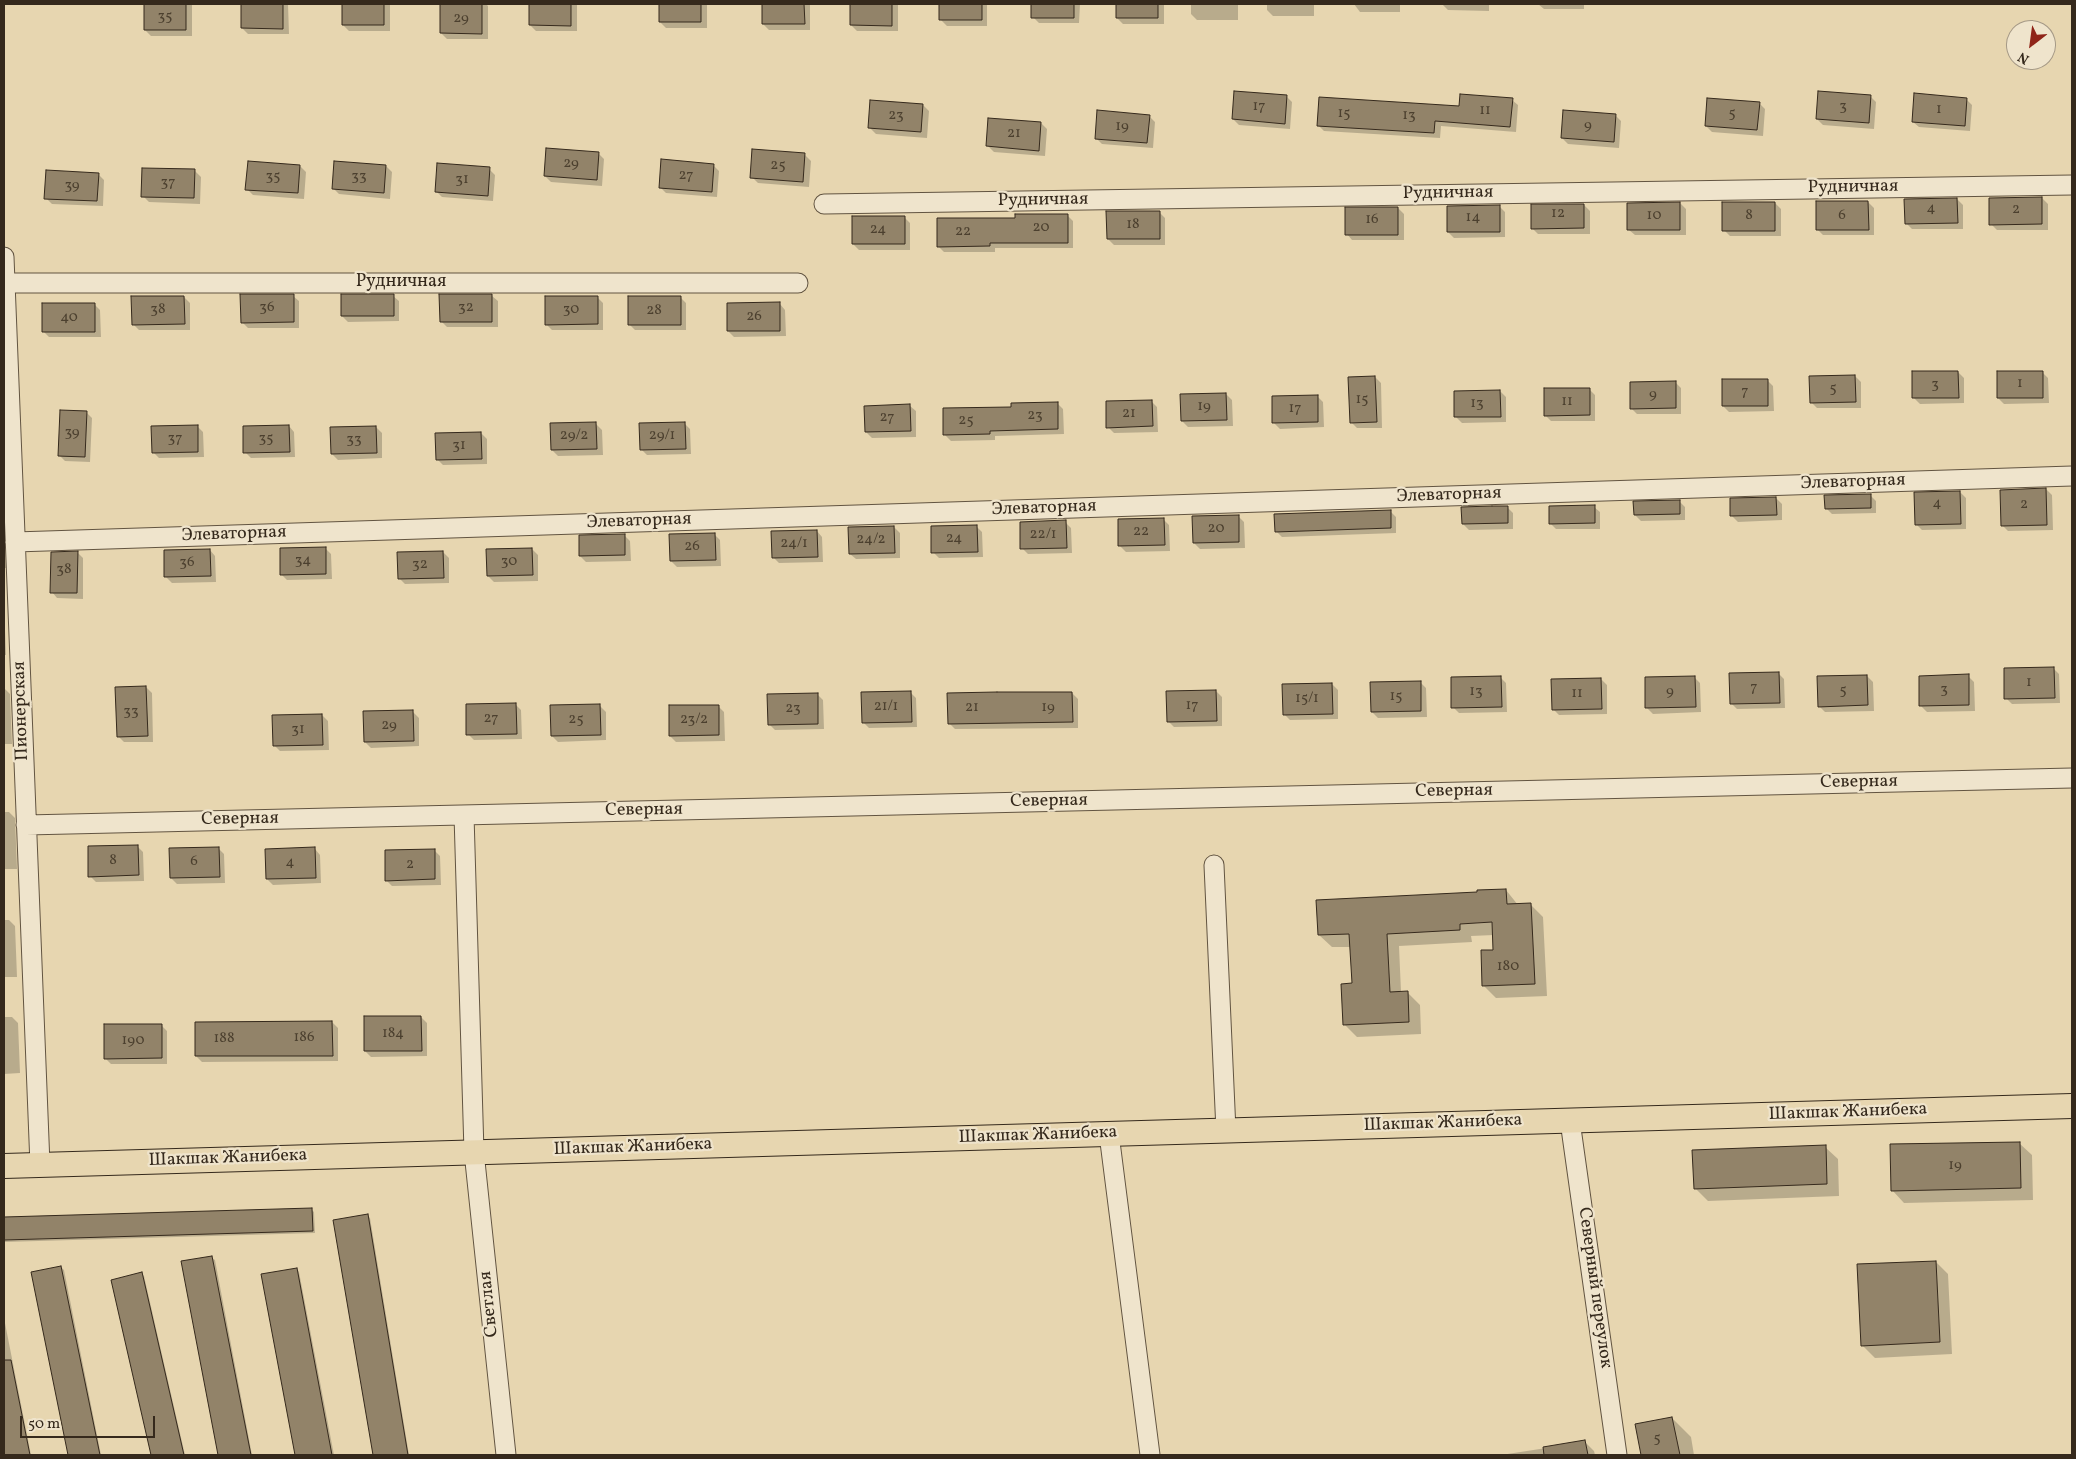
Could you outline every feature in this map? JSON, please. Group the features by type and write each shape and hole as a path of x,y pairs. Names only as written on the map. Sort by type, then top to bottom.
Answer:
{"main road":[{"name":"Шакшак Жанибека","path":"4,1166 2072,1106"}],"street":[{"name":"Рудничная","path":"824,204 2072,185"},
{"name":"Пионерская","path":"4,256 40,1165"},
{"name":"Рудничная","path":"5,283 798,283"},
{"name":"Элеваторная","path":"15,542 2072,476"},
{"name":"Северная","path":"26,825 2072,778"},
{"name":"Светлая","path":"464,815 474,1152 506,1455"},
{"path":"1214,864 1226,1131"},
{"name":"Северный переулок","path":"1570,1121 1617,1455"},
{"path":"1109,1134 1150,1455"}],"building":[{"path":"144,4 186,4 186,30 144,30"},
{"path":"241,4 283,4 283,29 241,28"},
{"path":"342,4 384,4 384,25 342,25"},
{"path":"440,4 482,4 482,34 440,33"},
{"path":"529,4 571,4 571,26 529,25"},
{"path":"659,4 701,4 701,22 659,22"},
{"path":"762,4 804,4 805,24 762,24"},
{"path":"850,4 892,4 892,26 850,25"},
{"path":"939,4 982,4 982,20 939,20"},
{"path":"1031,4 1074,4 1074,18 1031,18"},
{"path":"1116,4 1158,4 1158,18 1116,18"},
{"path":"1234,91 1287,95 1285,124 1232,119"},
{"path":"1818,91 1871,95 1869,123 1816,119"},
{"path":"1914,93 1967,98 1965,126 1912,122"},
{"path":"1460,94 1513,98 1510,127 1435,121 1434,133 1317,126 1319,97 1459,106"},
{"path":"1707,98 1760,102 1757,130 1705,126"},
{"path":"870,100 923,104 921,132 868,128"},
{"path":"1097,110 1150,115 1147,143 1095,139"},
{"path":"1563,110 1616,114 1614,142 1561,138"},
{"path":"988,118 1041,122 1039,151 986,146"},
{"path":"546,148 599,152 597,180 544,176"},
{"path":"752,149 805,153 803,182 750,178"},
{"path":"661,159 714,164 712,192 659,188"},
{"path":"248,161 300,165 298,193 245,190"},
{"path":"334,161 386,165 384,193 332,189"},
{"path":"437,163 490,167 488,196 435,192"},
{"path":"142,168 195,169 194,198 141,197"},
{"path":"46,170 99,173 97,201 44,199"},
{"path":"2042,197 2042,224 1989,225 1989,198"},
{"path":"1957,198 1958,223 1905,224 1904,199"},
{"path":"1816,201 1868,201 1869,230 1816,230"},
{"path":"1680,202 1680,230 1627,230 1627,203"},
{"path":"1722,202 1775,202 1775,231 1722,231"},
{"path":"1531,204 1584,204 1584,228 1531,229"},
{"path":"1500,205 1500,232 1447,232 1447,206"},
{"path":"1345,207 1398,207 1398,235 1345,235"},
{"path":"1106,211 1160,211 1160,239 1107,239"},
{"path":"1015,214 1068,214 1068,243 990,243 990,246 937,247 937,218 1015,218"},
{"path":"852,216 905,216 905,244 852,244"},
{"path":"240,294 294,294 294,322 241,323"},
{"path":"341,294 394,294 394,316 341,316"},
{"path":"439,294 492,294 492,322 440,322"},
{"path":"131,296 184,296 185,324 132,325"},
{"path":"545,296 598,296 598,324 545,325"},
{"path":"628,296 681,296 681,325 628,325"},
{"path":"780,302 780,331 727,331 727,303"},
{"path":"42,303 95,303 95,332 42,332"},
{"path":"1912,371 1958,371 1959,398 1912,398"},
{"path":"1997,371 2043,371 2043,398 1997,398"},
{"path":"1855,375 1856,402 1810,403 1809,376"},
{"path":"1375,376 1377,422 1350,423 1348,377"},
{"path":"1722,379 1768,379 1768,406 1722,406"},
{"path":"1676,381 1676,408 1630,409 1630,382"},
{"path":"1544,388 1590,388 1590,415 1544,416"},
{"path":"1500,390 1501,417 1454,417 1454,391"},
{"path":"1226,393 1227,420 1181,421 1180,394"},
{"path":"1318,395 1318,422 1272,423 1272,396"},
{"path":"1152,400 1153,426 1106,428 1106,401"},
{"path":"1058,402 1058,429 990,431 990,434 943,435 943,408 1011,407 1011,403"},
{"path":"910,404 911,431 865,432 864,406"},
{"path":"60,410 87,411 85,457 58,456"},
{"path":"596,422 597,449 551,450 550,423"},
{"path":"685,422 686,449 640,450 639,423"},
{"path":"198,425 198,452 152,453 151,426"},
{"path":"289,425 290,452 243,453 243,426"},
{"path":"376,426 377,453 331,454 330,427"},
{"path":"481,432 482,459 436,460 435,433"},
{"path":"2046,488 2047,525 2001,526 2000,490"},
{"path":"1960,491 1961,524 1915,525 1914,492"},
{"path":"1871,494 1871,508 1825,509 1824,495"},
{"path":"1776,497 1777,515 1730,516 1730,498"},
{"path":"1680,500 1680,514 1634,515 1633,501"},
{"path":"1595,505 1595,523 1549,524 1549,506"},
{"path":"1508,506 1508,523 1462,524 1461,507"},
{"path":"1391,510 1391,528 1275,532 1274,514"},
{"path":"1239,515 1239,542 1193,543 1192,516"},
{"path":"1164,518 1165,545 1118,546 1118,519"},
{"path":"1066,520 1067,548 1020,549 1020,522"},
{"path":"977,525 978,552 931,553 931,526"},
{"path":"894,526 895,553 849,554 848,527"},
{"path":"817,530 818,557 772,558 771,531"},
{"path":"715,533 716,560 670,561 669,534"},
{"path":"625,534 625,555 579,556 579,535"},
{"path":"326,547 326,574 280,575 280,548"},
{"path":"532,548 533,575 487,576 486,549"},
{"path":"210,549 211,576 164,577 164,550"},
{"path":"78,551 77,593 50,593 51,552"},
{"path":"443,551 444,578 398,579 397,552"},
{"path":"2054,667 2055,698 2004,699 2004,668"},
{"path":"1779,672 1780,703 1730,704 1729,673"},
{"path":"1969,674 1969,705 1919,706 1919,676"},
{"path":"1867,675 1868,705 1818,707 1817,676"},
{"path":"1501,676 1502,707 1451,708 1451,677"},
{"path":"1695,676 1696,707 1645,708 1645,677"},
{"path":"1601,678 1602,709 1552,710 1551,679"},
{"path":"1421,681 1421,711 1371,712 1370,682"},
{"path":"1332,683 1333,714 1283,715 1282,684"},
{"path":"146,686 148,736 117,737 115,687"},
{"path":"1216,690 1217,721 1167,722 1166,691"},
{"path":"911,691 912,722 862,723 861,692"},
{"path":"1072,692 1073,722 948,724 947,693"},
{"path":"818,693 818,724 768,725 767,694"},
{"path":"516,703 517,734 466,735 466,704"},
{"path":"600,704 601,735 551,736 550,705"},
{"path":"669,705 719,705 719,735 669,736"},
{"path":"413,710 414,741 364,742 363,711"},
{"path":"322,714 323,745 273,746 272,715"},
{"path":"138,845 139,875 88,877 88,846"},
{"path":"219,847 220,877 170,878 169,848"},
{"path":"315,847 316,878 266,879 265,849"},
{"path":"435,849 435,879 385,881 385,850"},
{"path":"1506,889 1507,904 1531,903 1535,984 1482,986 1481,950 1493,950 1492,922 1460,924 1460,930 1387,934 1390,992 1408,991 1409,1022 1343,1025 1341,984 1352,983 1349,934 1318,935 1316,900"},
{"path":"364,1016 421,1016 422,1051 364,1051"},
{"path":"332,1021 333,1056 195,1056 195,1022"},
{"path":"104,1024 162,1024 162,1058 104,1059"},
{"path":"2020,1142 2021,1188 1891,1191 1890,1144"},
{"path":"1826,1145 1827,1184 1694,1189 1692,1150"},
{"path":"312,1208 313,1231 4,1240 4,1217"},
{"path":"368,1214 408,1455 373,1455 333,1220"},
{"path":"212,1256 251,1455 218,1455 181,1261"},
{"path":"1936,1261 1940,1342 1861,1346 1857,1264"},
{"path":"61,1266 100,1455 68,1455 31,1272"},
{"path":"297,1268 332,1455 295,1455 261,1274"},
{"path":"142,1272 184,1455 151,1455 111,1280"},
{"path":"4,1360 11,1360 30,1455 4,1455"},
{"path":"1672,1417 1680,1455 1641,1455 1635,1424"},
{"path":"1585,1440 1588,1455 1544,1455 1543,1447"}]}
